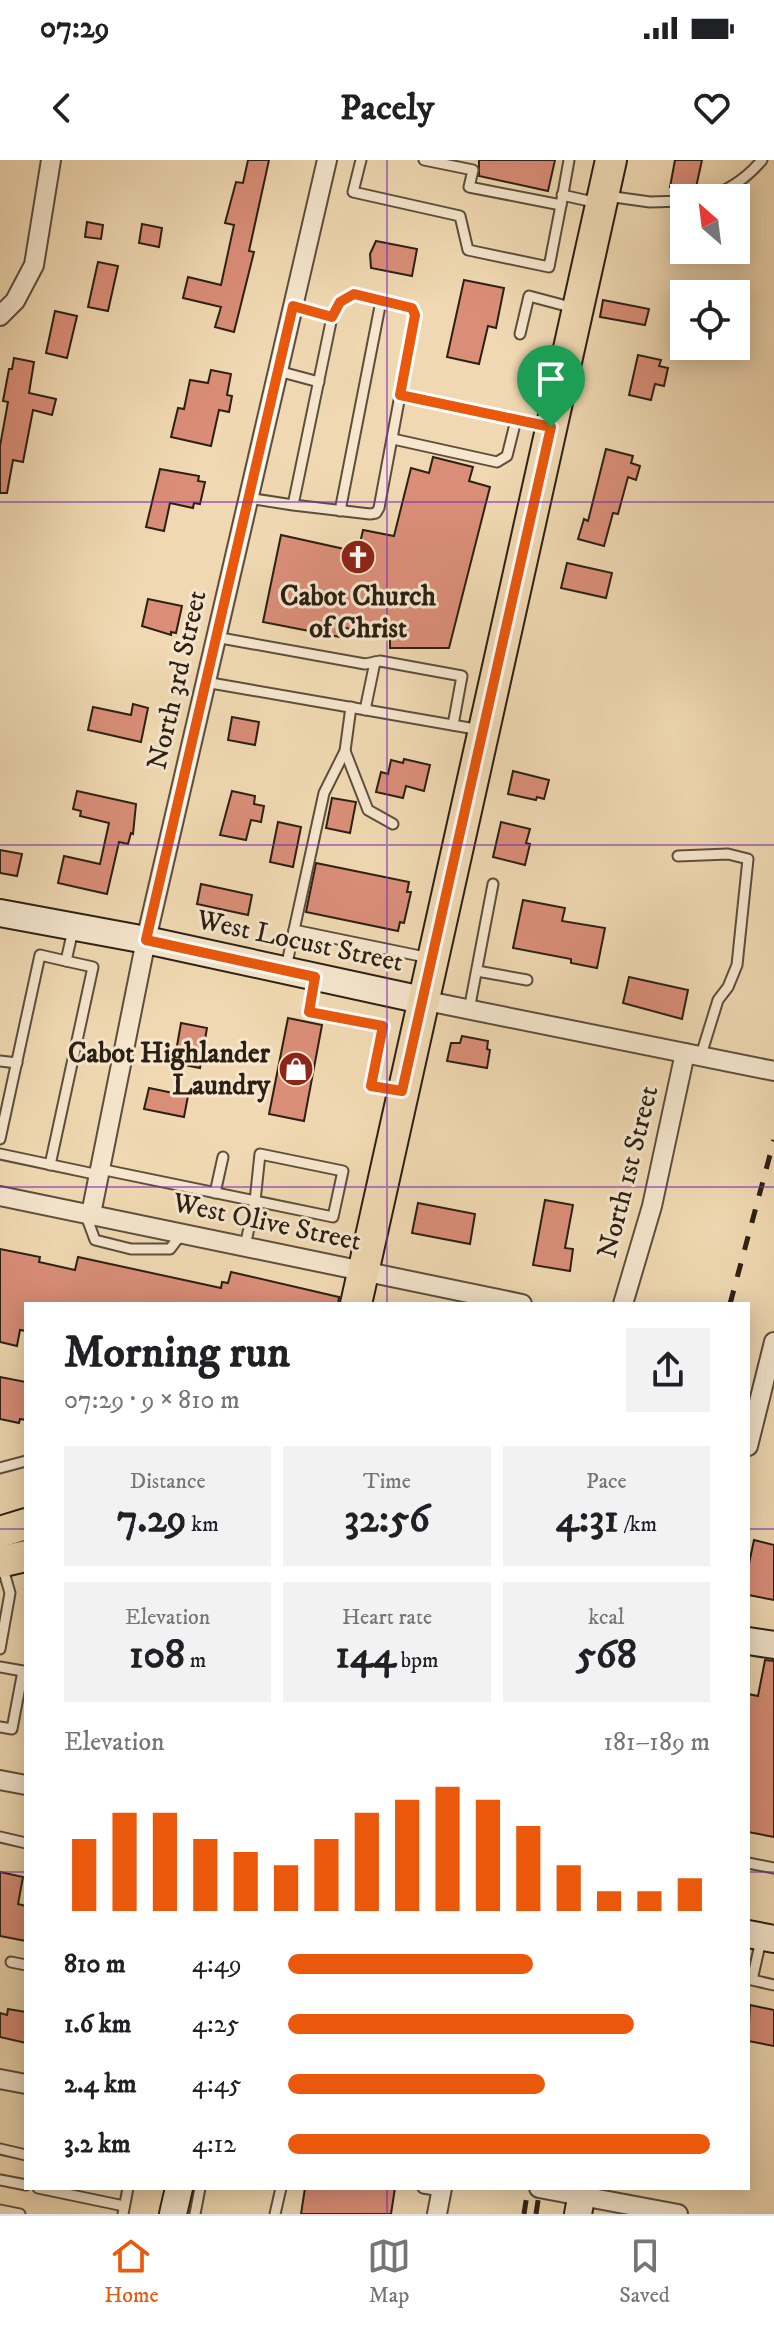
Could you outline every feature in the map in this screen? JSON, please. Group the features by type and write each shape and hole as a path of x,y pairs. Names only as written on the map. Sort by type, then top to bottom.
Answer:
{"main road":[{"path":"356,1302 611,160"},
{"path":"0,1532 24,1525"},
{"path":"0,1562 24,1556"}],"street":[{"path":"0,316 15,301 34,265 51,160"},
{"name":"North 3rd Street","path":"88,1214 100,1172 146,940 327,160"},
{"name":"West Locust Street","path":"0,913 146,940 469,1010 774,1071"},
{"name":"North 1st Street","path":"624,1302 693,1054"},
{"name":"West Olive Street","path":"0,1196 363,1270 484,1300"},
{"path":"750,1439 773,1353"},
{"path":"750,1641 774,1645"},
{"path":"0,1780 24,1785"},
{"path":"0,2079 24,2084"},
{"path":"173,2214 179,2190"},
{"path":"435,2190 437,2214"},
{"path":"547,2190 581,2199 678,2214"}],"lane":[{"path":"361,160 353,192 460,216 468,250 549,267 569,160"},
{"path":"424,160 473,170 469,187 562,200 670,201"},
{"path":"734,184 762,160"},
{"path":"248,498 293,505 340,511 376,513 415,315 406,304 354,294 340,302 332,317 293,505"},
{"path":"520,334 529,296 578,309"},
{"path":"340,511 381,301"},
{"path":"293,306 332,317"},
{"path":"278,371 319,382"},
{"path":"400,395 551,427"},
{"path":"393,439 497,462 507,456 516,420"},
{"path":"215,637 365,664 375,662 462,676 453,725"},
{"path":"365,710 375,662"},
{"path":"205,682 482,730"},
{"path":"286,971 324,793 345,751 351,707"},
{"path":"345,751 368,810 393,824"},
{"path":"678,856 728,854 748,859 737,965 693,1054"},
{"path":"469,1010 493,884"},
{"path":"66,961 74,926"},
{"path":"294,930 431,958"},
{"path":"0,1139 40,955 93,967 50,1165"},
{"path":"477,971 527,980"},
{"path":"315,977 309,1012 383,1026 371,1086 402,1091"},
{"path":"0,1061 17,1063"},
{"path":"0,1154 215,1193 255,1201 333,1217 343,1171 260,1154 255,1201 245,1246"},
{"path":"215,1193 223,1157"},
{"path":"88,1214 95,1240 131,1249 170,1249 182,1233"},
{"path":"0,1468 24,1463"},
{"path":"0,1562 10,1593 0,1649"},
{"path":"0,1667 23,1671 12,1729 0,1727"},
{"path":"0,1837 24,1839"},
{"path":"750,1863 774,1868"},
{"path":"761,1937 752,1980 774,1985"},
{"path":"11,1962 24,1965"},
{"path":"0,2149 24,2155"},
{"path":"0,2180 24,2185"},
{"path":"46,2190 123,2210 128,2190"},
{"path":"195,2214 200,2190"},
{"path":"275,2214 281,2190"},
{"path":"0,2210 20,2214"}],"building":[{"path":"248,160 269,160 249,251 254,252 234,332 215,327 221,307 183,298 188,277 221,285 234,225 225,223 236,182 243,183"},
{"path":"479,160 555,160 548,191 479,176"},
{"path":"675,160 702,160 697,184 671,184"},
{"path":"87,222 103,225 101,239 85,237"},
{"path":"142,224 162,228 159,247 139,243"},
{"path":"376,241 417,249 412,276 371,268 370,254"},
{"path":"98,262 118,266 108,311 88,307"},
{"path":"464,280 504,288 496,328 488,326 479,364 447,357"},
{"path":"603,300 649,309 645,325 600,317"},
{"path":"55,311 77,316 67,358 46,353"},
{"path":"638,355 661,360 659,366 668,368 664,386 655,384 651,400 629,395"},
{"path":"14,358 34,362 29,393 56,399 52,415 33,410 23,462 13,460 7,493 0,493 0,446 8,402 3,401"},
{"path":"211,370 231,374 227,395 232,396 229,412 219,410 211,446 171,437 178,408 184,409 190,380 208,383"},
{"path":"606,449 633,456 631,463 640,466 636,480 628,477 618,514 613,513 604,546 578,539 584,519 588,521"},
{"name":"Cabot Church of Christ","path":"433,457 473,467 469,481 490,487 449,648 390,648 390,638 342,627 340,637 263,622 281,535 358,552 363,530 394,536 411,468 429,473"},
{"path":"160,469 199,476 198,481 205,482 200,504 194,503 193,508 170,503 164,531 146,527"},
{"path":"567,563 612,573 606,598 561,588"},
{"path":"148,599 182,606 176,633 171,632 171,635 142,626"},
{"path":"133,704 148,708 141,742 88,730 93,707 131,715"},
{"path":"232,717 259,722 255,745 228,740"},
{"path":"404,759 430,765 424,791 406,786 403,798 376,792 381,772 388,774 391,760 403,763"},
{"path":"513,771 549,780 544,799 508,794"},
{"path":"77,791 136,804 133,834 128,844 119,842 107,894 58,883 64,856 100,864 109,823 80,816 81,811 73,809"},
{"path":"232,791 255,796 254,804 264,806 261,822 251,820 246,840 220,835"},
{"path":"332,798 356,802 350,833 326,828"},
{"path":"278,822 301,827 293,867 270,862"},
{"path":"501,822 530,829 525,865 493,857"},
{"path":"0,850 22,854 17,876 0,873"},
{"path":"316,863 409,882 407,892 411,892 404,923 400,922 398,931 306,912"},
{"path":"201,884 252,895 248,915 197,904"},
{"path":"523,900 565,908 562,921 605,928 597,968 571,963 571,959 513,948"},
{"path":"629,977 688,990 682,1019 623,1003"},
{"name":"Cabot Highlander Laundry","path":"288,1018 322,1025 304,1121 269,1114"},
{"path":"181,1023 207,1028 200,1068 174,1063"},
{"path":"462,1036 488,1041 487,1068 447,1061 451,1043 460,1043"},
{"path":"149,1088 188,1096 184,1117 144,1109"},
{"path":"545,1200 573,1205 565,1248 573,1249 570,1271 533,1265"},
{"path":"418,1203 475,1214 470,1244 412,1233"},
{"path":"0,1249 40,1257 39,1262 75,1270 78,1257 221,1288 222,1282 228,1283 231,1272 339,1297 338,1302 24,1302 24,1331 20,1330 17,1346 0,1342"},
{"path":"0,1377 24,1382 24,1420 20,1419 19,1423 0,1419"},
{"path":"754,1540 774,1545 774,1600 750,1595 750,1559"},
{"path":"765,1660 774,1661 774,1837 750,1832 750,1694 758,1696"},
{"path":"0,1872 23,1877 18,1904 24,1906 24,1941 0,1936"},
{"path":"750,2005 774,2010 774,2046 750,2041"},
{"path":"8,2009 24,2012 24,2043 0,2037 0,2013 7,2015"},
{"path":"305,2190 395,2190 391,2214 301,2214"}],"railway":[{"path":"731,1302 774,1140"},
{"path":"524,2214 528,2190"},
{"path":"536,2214 540,2190"}],"place":[{"name":"Cabot Church of Christ","path":"358,557"},
{"name":"Cabot Highlander Laundry","path":"296,1069"}],"route":[{"path":"354,294 406,304 415,315 400,395 551,427 402,1091 371,1086 383,1026 309,1012 315,977 146,940 293,306 332,317 340,302 354,294"}]}
